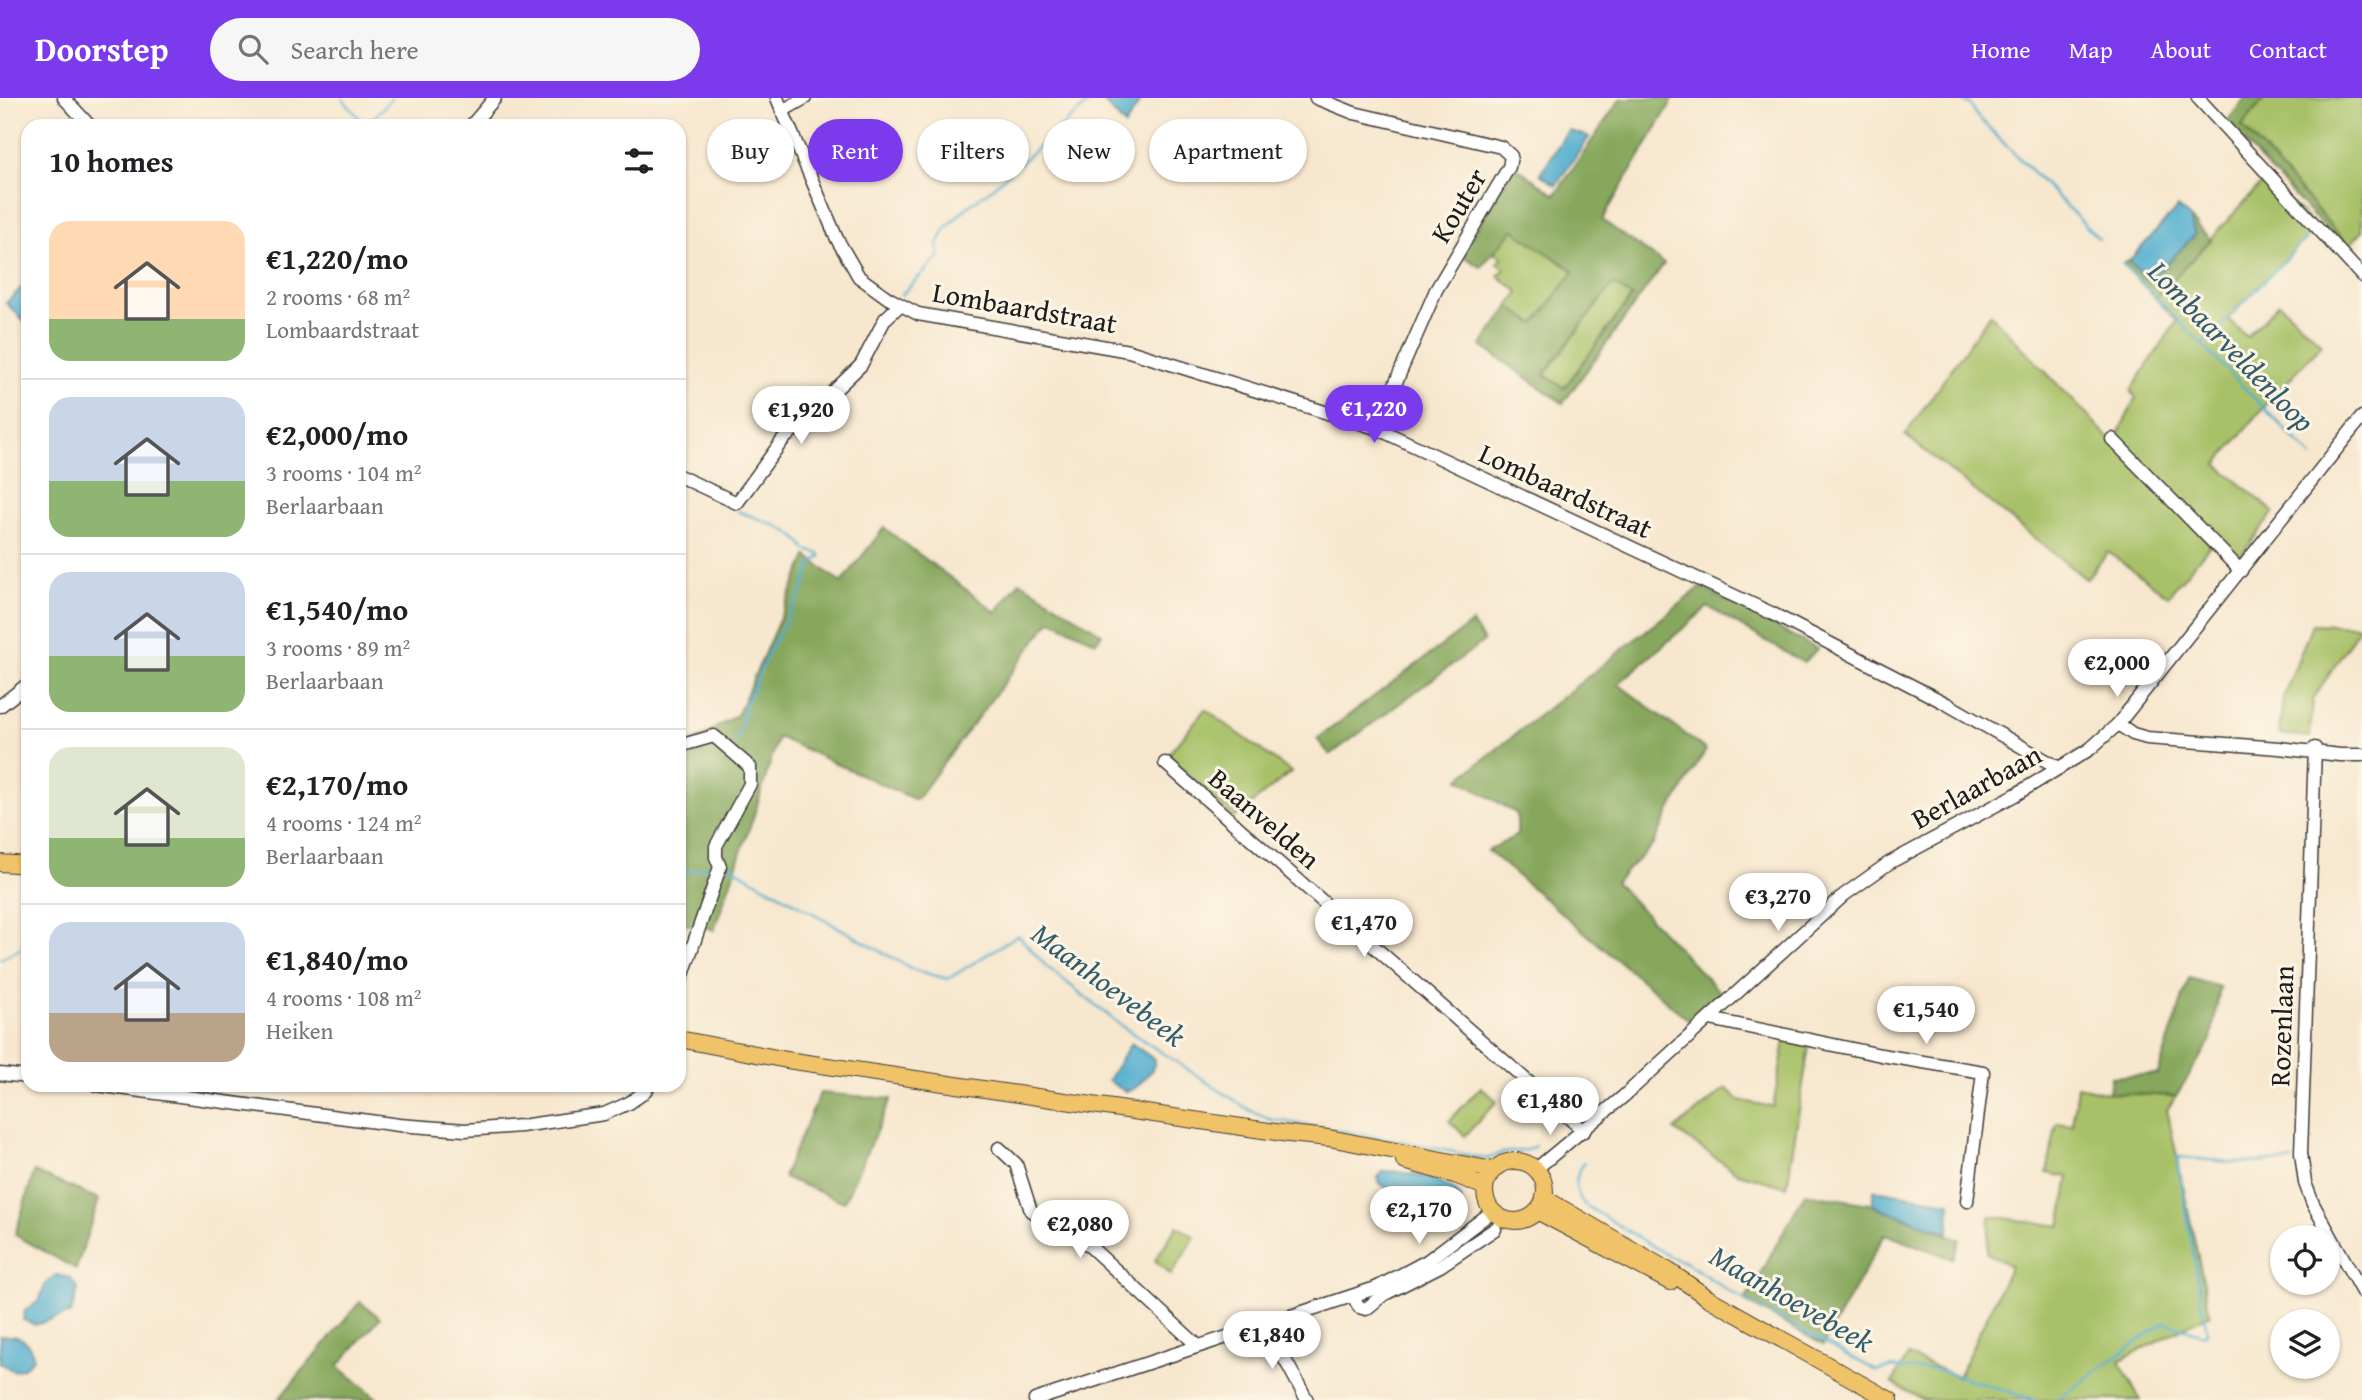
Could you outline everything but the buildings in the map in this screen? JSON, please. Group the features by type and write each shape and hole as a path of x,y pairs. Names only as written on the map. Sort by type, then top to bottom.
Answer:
{"main road":[{"path":"0,863 21,864"},
{"path":"686,1040 787,1060 1329,1138 1493,1170"},
{"path":"1289,1134 1395,1158 1455,1175 1485,1187"},
{"path":"1514,1161 1526,1163 1536,1169 1544,1182 1541,1205 1527,1218 1513,1221 1493,1211 1487,1202 1485,1187 1493,1170 1503,1163 1514,1161"},
{"path":"1541,1205 1658,1264 1708,1298 1890,1400"}],"street":[{"path":"64,98 84,119"},
{"path":"477,119 495,98"},
{"name":"Lombaardstraat","path":"777,98 837,239 859,277 900,305 918,314 1129,351 1376,428 1770,612 1947,704 2059,768"},
{"path":"782,111 805,98"},
{"name":"Kouter","path":"1316,98 1354,113 1501,147 1511,156 1509,167 1436,290 1376,428"},
{"path":"2198,98 2362,276"},
{"name":"Lombaardstraat","path":"686,480 737,503 782,441 861,365 886,319 900,305"},
{"name":"Berlaarbaan","path":"1536,1169 1584,1131 1844,895 1889,863 2015,795 2059,768 2090,748 2118,724 2362,417"},
{"path":"2112,439 2241,571"},
{"path":"0,706 21,690"},
{"path":"2118,724 2133,734 2147,738 2362,755"},
{"path":"686,744 714,736 750,767 750,784 716,846 720,867 686,966"},
{"name":"Rozenlaan","path":"2315,751 2301,1153 2305,1183 2313,1205 2362,1292"},
{"name":"Baanvelden","path":"1165,763 1584,1131"},
{"path":"1710,1018 1881,1055 1983,1072 1967,1201"},
{"path":"0,1074 21,1076"},
{"path":"149,1092 399,1125 465,1130 521,1126 604,1114 629,1103 644,1092"},
{"path":"999,1149 1017,1164 1031,1211 1053,1223 1070,1228 1198,1346"},
{"path":"1035,1400 1389,1282 1427,1261 1493,1211"},
{"path":"1353,1296 1359,1307 1366,1309 1383,1295 1440,1266 1494,1229"},
{"path":"1266,1325 1307,1400"}],"green space":[{"path":"1621,98 1674,98 1602,220 1664,264 1563,403 1481,346 1509,307 1535,324 1574,271 1513,230 1481,267 1461,255 1515,166 1555,195","holes":["1613,284 1632,297 1564,388 1544,374"]},
{"path":"2245,98 2265,98 2242,126 2349,246 2344,249 2226,123"},
{"path":"2265,98 2362,100 2362,231 2349,246 2242,126"},
{"path":"2267,178 2316,228 2228,319 2247,337 2279,303 2322,344 2264,407 2217,464 2274,512 2237,561 2116,438 2136,398 2131,390 2177,321 2155,298"},
{"path":"2190,218 2211,240 2155,298 2123,264 2129,261 2150,281 2195,235"},
{"path":"1513,229 1575,272 1535,324 1509,307 1519,292 1498,276 1505,269 1497,263 1502,258 1493,252"},
{"path":"1614,283 1632,296 1564,389 1544,375"},
{"path":"1990,314 2211,544 2168,596 2108,552 2086,579 1905,435"},
{"path":"884,528 996,612 1020,581 1102,634 1096,642 1051,620 916,800 778,737 714,930 686,925 686,747 738,714 807,556 841,583"},
{"path":"1701,587 1817,649 1804,663 1708,607 1618,684 1706,750 1669,812 1653,845 1615,882 1720,992 1691,1022 1488,851 1517,835 1517,814 1459,779"},
{"path":"1472,623 1484,641 1330,755 1317,739"},
{"path":"2312,624 2360,626 2313,700 2310,737 2279,734 2283,698"},
{"path":"1205,709 1291,772 1234,818 1167,756"},
{"path":"2189,978 2220,987 2211,1040 2176,1096 2109,1093 2111,1077 2158,1074"},
{"path":"1785,1041 1809,1046 1787,1187 1738,1173 1674,1130 1726,1088 1739,1100 1773,1107"},
{"path":"2077,1086 2109,1093 2176,1096 2167,1110 2210,1314 2119,1361 2140,1400 1923,1400 1892,1383 1908,1355 1958,1377 2011,1266 1987,1253 1990,1216 2060,1226 2069,1177 2047,1173 2057,1123 2072,1125"},
{"path":"1481,1087 1497,1101 1465,1136 1449,1121"},
{"path":"820,1093 891,1099 844,1202 783,1177"},
{"path":"34,1172 99,1199 76,1269 15,1235"},
{"path":"1805,1193 1869,1204 1960,1239 1953,1259 1885,1234 1823,1345 1745,1301"},
{"path":"1177,1226 1195,1237 1171,1275 1155,1260"},
{"path":"360,1302 380,1318 338,1366 379,1400 278,1400"}],"water":[{"path":"1106,98 1142,98 1129,119 1119,119 1103,101"},
{"path":"1568,130 1589,137 1556,185 1540,174"},
{"path":"2178,207 2190,218 2195,235 2150,281 2129,261"},
{"path":"21,288 21,318 6,303"},
{"path":"1131,1043 1155,1060 1147,1076 1134,1089 1126,1091 1108,1080"},
{"path":"1384,1171 1438,1181 1456,1192 1461,1199 1456,1207 1416,1201 1379,1183 1378,1177"},
{"path":"1874,1190 1950,1202 1949,1233 1872,1205"},
{"path":"56,1275 70,1278 78,1289 71,1313 35,1325 23,1320 25,1310 39,1301 46,1283"},
{"path":"0,1336 22,1339 29,1346 34,1358 23,1368 14,1371 0,1363"}],"waterway":[{"path":"342,98 360,119"},
{"path":"372,119 392,98"},
{"name":"Lombaarveldenloop","path":"901,295 939,257 938,244 946,228 1094,98"},
{"name":"Lombaarveldenloop","path":"1956,98 1970,104 1975,114 2099,239"},
{"path":"2202,345 2314,230"},
{"name":"Lombaarveldenloop","path":"2123,264 2312,457"},
{"name":"Lombaarveldenloop","path":"734,741 738,737 746,704 768,653 803,590 811,565 821,556 806,550 801,542 785,530 738,511"},
{"name":"Lombaarveldenloop","path":"686,753 713,747 721,749"},
{"name":"Maanhoevebeek","path":"722,866 732,865 914,970 948,979 1018,935 1046,966 1123,1027 1251,1111 1269,1119 1402,1141 1487,1159 1501,1153 1527,1150 1535,1146"},
{"name":"Maanhoevebeek","path":"686,872 716,866"},
{"name":"Maanhoevebeek","path":"0,959 21,948"},
{"name":"Maanhoevebeek","path":"2056,1400 2165,1322 2203,1335 2207,1332 2177,1157 2240,1163 2292,1161"},
{"name":"Maanhoevebeek","path":"1584,1162 1578,1173 1576,1189 1585,1205 1669,1256 1687,1263 1727,1290 1877,1371 1894,1367 1936,1369 2035,1400"}]}
